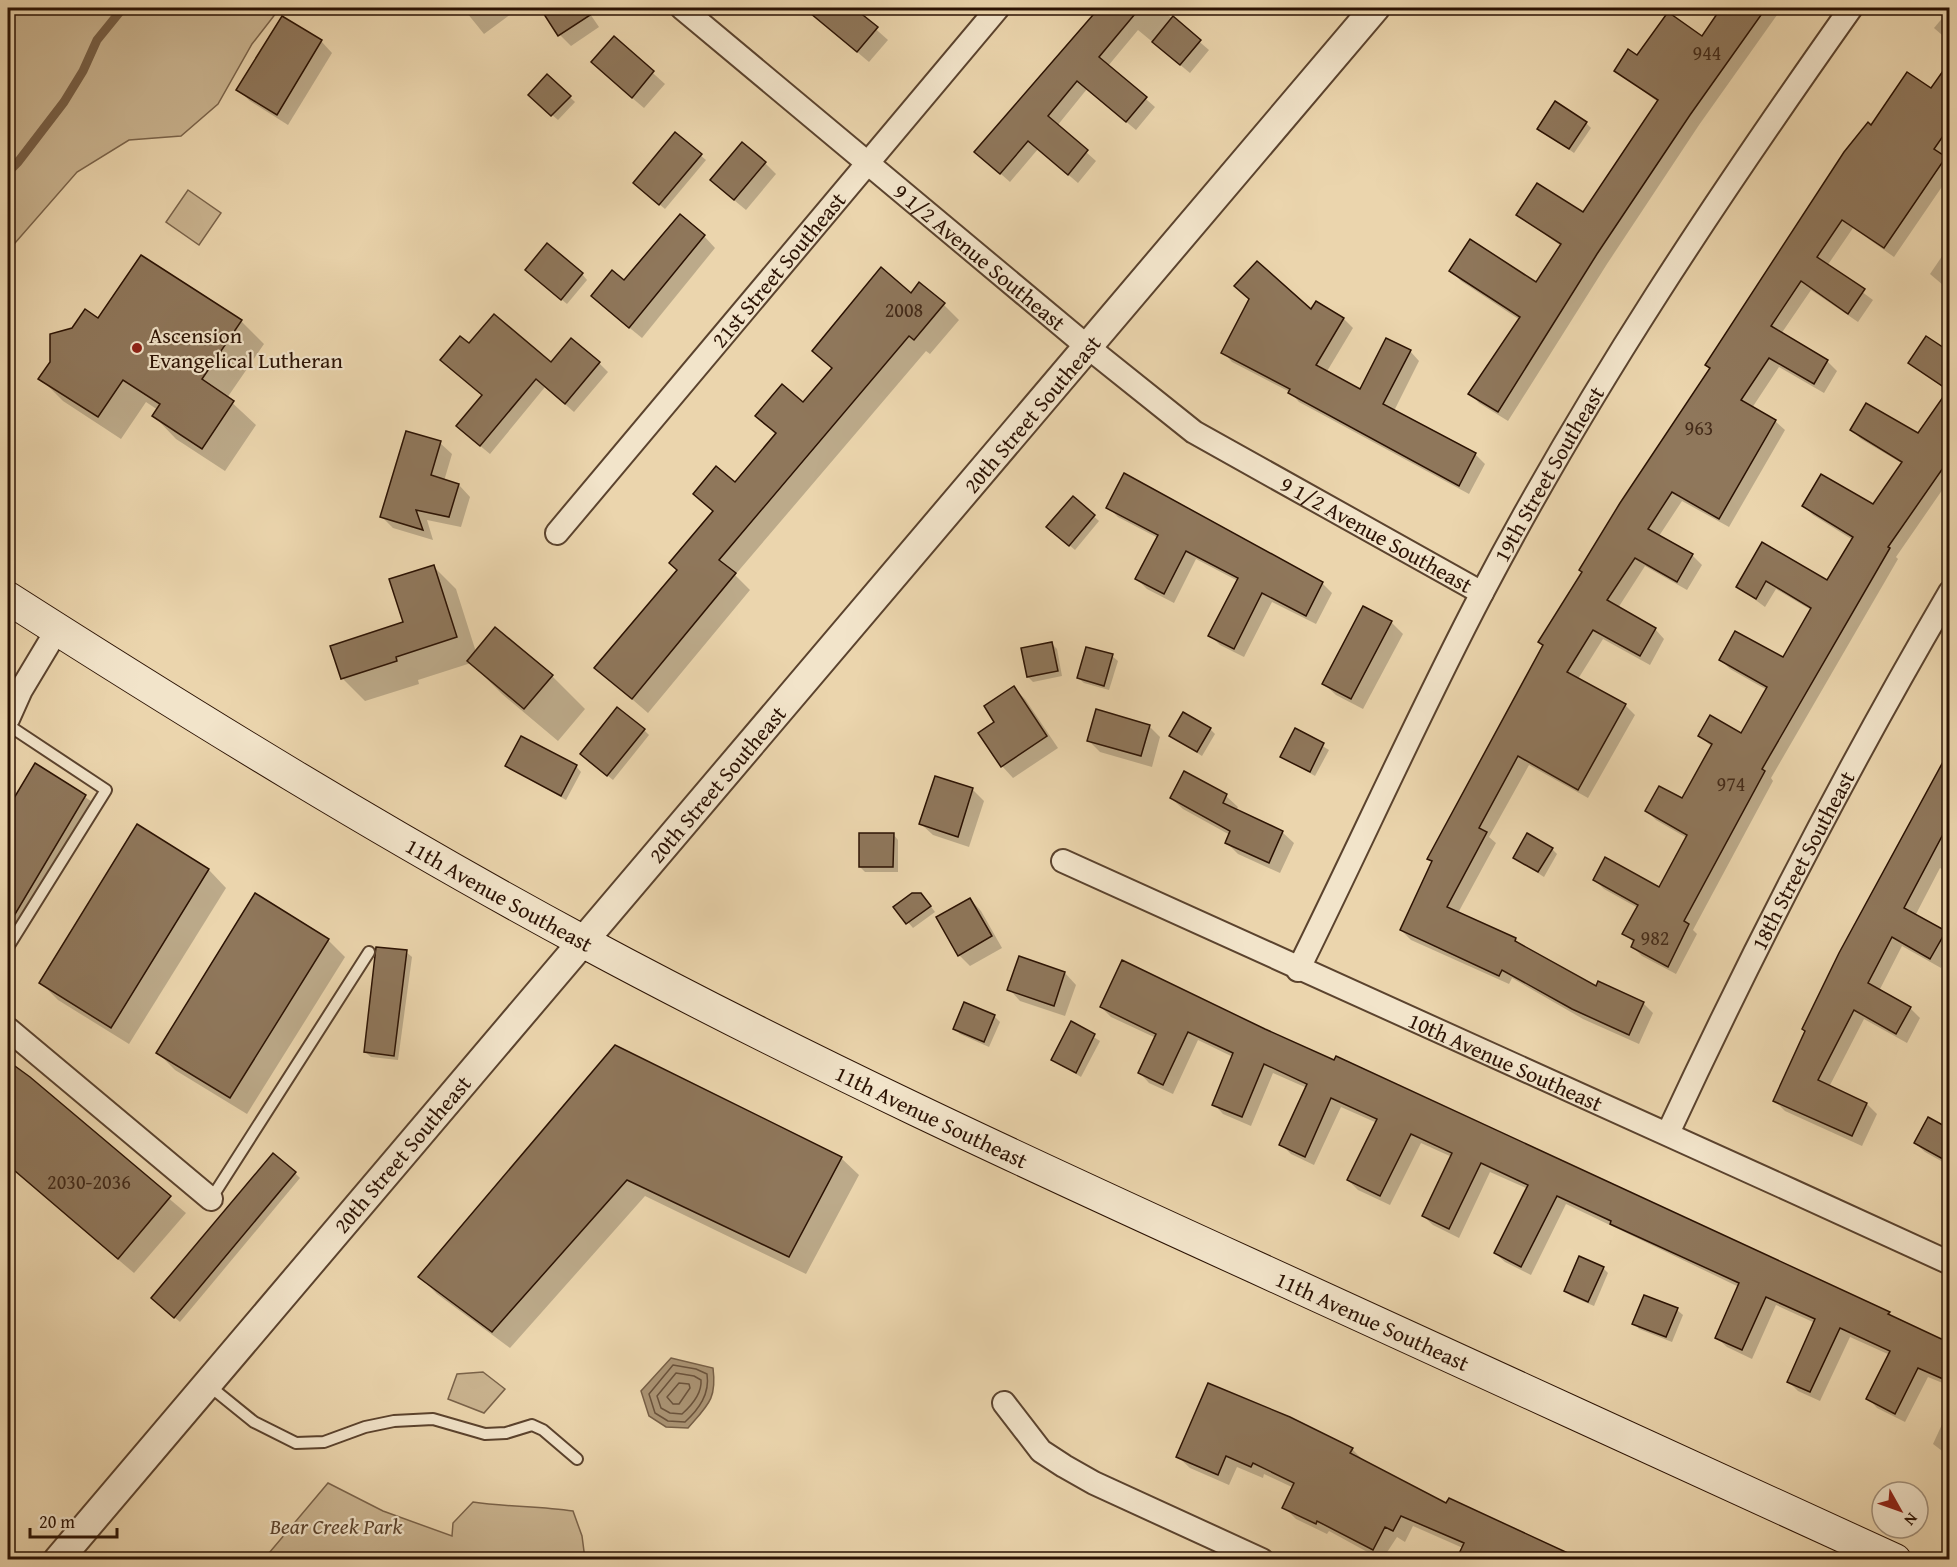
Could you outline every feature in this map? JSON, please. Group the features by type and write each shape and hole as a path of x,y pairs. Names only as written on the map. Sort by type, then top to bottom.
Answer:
{"main road":[{"name":"11th Avenue Southeast","path":"8,598 275,764 582,941 882,1095 1895,1560"}],"street":[{"name":"9 1/2 Avenue Southeast","path":"682,8 1089,348 1194,432 1482,592"},
{"name":"21st Street Southeast","path":"557,533 998,8"},
{"name":"20th Street Southeast","path":"58,1560 582,941 1089,348 1375,8"},
{"name":"19th Street Southeast","path":"1298,970 1482,592 1593,396 1690,243 1851,8"},
{"name":"18th Street Southeast","path":"1668,1133 1800,860 1882,707 1950,592"},
{"path":"8,719 21,690 57,630"},
{"name":"10th Avenue Southeast","path":"1063,861 1298,970 1668,1133 1950,1263"},
{"path":"8,1029 212,1199"},
{"path":"1005,1403 1041,1451 1064,1466 1094,1483 1262,1560"}],"lane":[{"path":"8,725 106,790 8,947"},
{"path":"212,1199 369,952"},
{"path":"207,1384 254,1422 296,1443 324,1442 365,1427 394,1421 433,1419 485,1434 506,1433 532,1425 543,1430 577,1459"}],"green space":[{"path":"8,8 280,8 252,44 218,104 181,136 129,140 77,172 8,251"},
{"path":"188,190 221,213 199,245 166,222"},
{"path":"483,1372 505,1389 484,1413 448,1399 457,1374"},
{"name":"Bear Creek Park","path":"328,1483 383,1511 452,1536 453,1523 473,1502 573,1511 582,1536 585,1559 264,1559"}],"water":[{"path":"671,1358 713,1368 712,1395 688,1428 666,1427 649,1416 641,1391"}],"building":[{"path":"540,8 601,8 558,36"},
{"path":"804,8 854,8 878,27 857,52"},
{"path":"1099,8 1140,8 1099,57 1147,97 1126,122 1077,81 1048,116 1088,150 1068,175 1028,141 1000,174 974,152"},
{"path":"1721,8 1766,8 1690,115 1597,254 1498,412 1468,394 1520,317 1449,271 1470,239 1536,282 1561,244 1516,215 1537,183 1583,212 1658,100 1614,71 1628,49 1637,55 1668,12 1702,36"},
{"path":"282,16 322,40 277,115 236,90"},
{"path":"1173,16 1201,40 1180,65 1152,42"},
{"path":"614,36 654,71 632,98 591,62"},
{"path":"1950,61 1950,126 1934,149 1946,157 1884,248 1842,220 1817,257 1865,289 1848,314 1801,281 1771,326 1828,360 1814,384 1769,358 1741,400 1776,420 1719,519 1672,492 1648,529 1693,554 1677,582 1635,558 1607,600 1656,628 1640,656 1593,630 1567,672 1626,704 1578,790 1518,756 1479,828 1487,832 1447,907 1516,938 1515,941 1596,986 1598,981 1644,1002 1629,1035 1572,1009 1502,970 1499,976 1400,930 1432,861 1427,859 1543,645 1538,642 1582,572 1579,570 1620,503 1710,368 1705,365 1844,152 1868,122 1871,125 1907,72 1931,88"},
{"path":"547,74 571,96 551,116 528,95"},
{"path":"1555,101 1587,122 1569,149 1537,129"},
{"path":"675,132 702,154 659,205 633,183"},
{"path":"742,142 766,162 734,200 710,180"},
{"path":"680,214 705,235 629,328 591,296 612,270 624,280"},
{"path":"547,243 583,273 561,300 525,270"},
{"name":"Ascension Evangelical Lutheran","path":"141,255 242,320 202,379 234,401 202,449 152,416 160,404 123,380 98,417 38,379 50,362 50,334 72,328 85,309 98,318"},
{"path":"1257,261 1311,309 1316,301 1344,318 1316,365 1360,389 1386,338 1411,350 1383,404 1476,453 1459,486 1288,393 1290,389 1221,353 1249,299 1234,286"},
{"path":"881,267 911,293 919,282 945,303 914,340 909,336 719,560 736,573 632,699 594,668 677,570 669,563 713,511 693,494 716,466 735,482 776,433 755,416 782,384 803,402 832,368 812,351"},
{"path":"494,314 551,362 571,338 600,362 565,404 536,379 480,446 456,426 482,395 440,360 460,336 469,343"},
{"path":"1926,336 1950,352 1950,458 1888,547 1890,548 1762,769 1765,771 1684,921 1689,924 1668,967 1631,947 1634,940 1622,934 1638,905 1593,880 1605,857 1659,887 1687,835 1645,811 1659,786 1682,798 1712,744 1698,736 1710,715 1741,733 1767,687 1719,660 1735,631 1783,657 1811,608 1766,581 1756,599 1736,587 1762,542 1827,580 1853,537 1802,506 1821,474 1873,504 1902,462 1850,430 1866,403 1918,433 1948,390 1908,363"},
{"path":"406,431 441,441 431,475 459,484 449,517 416,510 423,530 380,517"},
{"path":"1124,473 1323,582 1306,616 1262,593 1234,649 1208,636 1238,578 1186,551 1164,594 1135,579 1158,535 1106,508"},
{"path":"1073,496 1095,515 1069,546 1046,527"},
{"path":"434,565 457,637 396,657 397,661 341,679 330,646 403,622 389,579"},
{"path":"1363,606 1392,621 1351,699 1322,684"},
{"path":"495,627 553,675 524,709 467,661"},
{"path":"1052,642 1058,671 1027,677 1021,648"},
{"path":"1086,647 1113,654 1104,686 1077,678"},
{"path":"1014,686 1047,736 1001,767 978,733 994,722 984,706"},
{"path":"617,707 645,729 607,776 580,754"},
{"path":"1096,709 1150,725 1141,756 1087,741"},
{"path":"1183,712 1211,728 1197,752 1169,736"},
{"path":"1295,728 1324,743 1310,772 1280,757"},
{"path":"521,736 577,765 561,796 505,766"},
{"path":"1950,749 1950,821 1904,908 1946,931 1930,959 1892,937 1868,983 1911,1007 1896,1034 1854,1010 1818,1080 1867,1103 1852,1136 1773,1101 1805,1031 1802,1029 1839,953"},
{"path":"35,763 86,795 8,926 8,808"},
{"path":"1184,771 1227,794 1223,803 1283,831 1269,863 1225,843 1230,831 1170,798"},
{"path":"935,776 973,788 958,837 919,824"},
{"path":"137,824 209,869 111,1028 39,983"},
{"path":"859,833 894,833 893,867 859,867"},
{"path":"1527,833 1553,848 1538,872 1513,858"},
{"path":"255,893 329,939 230,1098 156,1053"},
{"path":"912,893 921,893 931,906 906,924 893,907"},
{"path":"970,898 992,936 958,956 936,917"},
{"path":"376,947 407,950 394,1056 364,1052"},
{"path":"1019,956 1065,972 1054,1006 1007,990"},
{"path":"1122,960 1265,1029 1334,1060 1336,1056 1890,1312 1888,1314 1950,1343 1950,1382 1918,1368 1895,1414 1866,1399 1890,1351 1840,1328 1810,1392 1787,1382 1815,1319 1766,1297 1742,1350 1715,1338 1739,1283 1610,1224 1611,1221 1557,1196 1521,1267 1494,1253 1528,1185 1481,1163 1449,1229 1422,1216 1452,1153 1411,1134 1380,1196 1347,1180 1377,1119 1331,1098 1305,1157 1279,1145 1307,1084 1264,1064 1242,1117 1212,1105 1233,1053 1188,1032 1163,1085 1138,1073 1156,1034 1100,1007"},
{"path":"964,1002 995,1015 984,1042 953,1029"},
{"path":"1071,1021 1095,1034 1076,1073 1051,1060"},
{"path":"615,1045 842,1157 789,1257 627,1180 492,1332 418,1277"},
{"path":"8,1061 171,1196 118,1259 8,1165"},
{"path":"1928,1117 1950,1129 1950,1163 1914,1143"},
{"path":"273,1153 296,1172 174,1318 151,1298"},
{"path":"1579,1256 1604,1267 1588,1302 1564,1291"},
{"path":"1644,1295 1678,1308 1666,1337 1632,1324"},
{"path":"1208,1383 1290,1417 1353,1448 1350,1453 1446,1503 1449,1498 1583,1560 1456,1560 1464,1543 1401,1516 1393,1531 1385,1527 1373,1550 1317,1521 1316,1524 1282,1508 1294,1483 1253,1463 1251,1467 1226,1456 1218,1475 1176,1457"}],"waterway":[{"path":"8,172 64,102 83,71 97,40 123,8"}],"place":[{"name":"Ascension Evangelical Lutheran","path":"137,348"}]}
